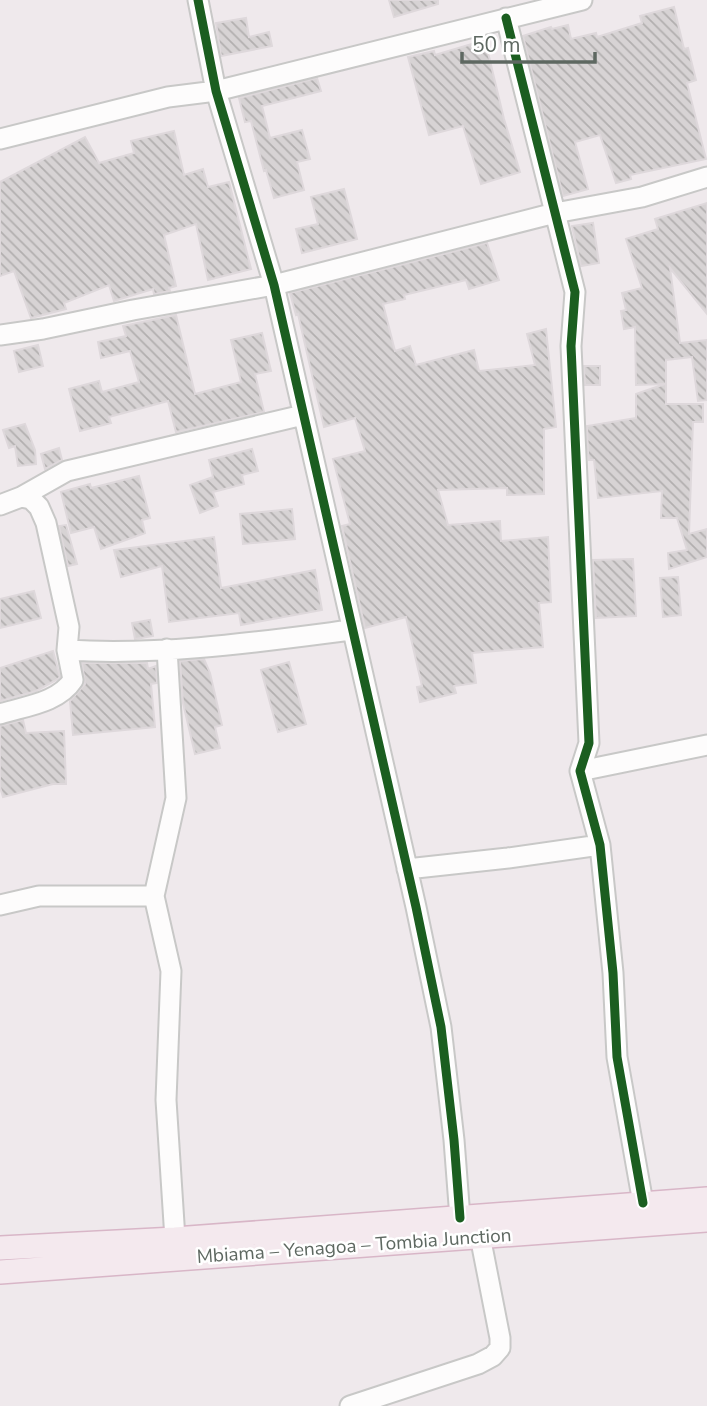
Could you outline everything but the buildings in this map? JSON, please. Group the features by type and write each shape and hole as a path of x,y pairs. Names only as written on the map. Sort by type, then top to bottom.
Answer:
{"main road":[{"name":"Mbiama – Yenagoa – Tombia Junction","path":"0,1248 175,1239 707,1199"},
{"name":"Mbiama – Yenagoa – Tombia Junction","path":"0,1272 707,1220"}],"street":[{"path":"198,0 216,91 274,285 441,1027 460,1218"},
{"path":"0,139 168,97 216,91 582,0"},
{"path":"506,19 575,292 571,346 590,743 580,771 600,845 613,973 617,1057 643,1203"},
{"path":"0,335 274,285 555,213 642,197 707,177"},
{"path":"0,505 21,497 67,471 303,415"},
{"path":"0,714 56,697 66,690 72,680 67,650 69,627 46,523 40,506 31,499 21,497"},
{"path":"67,650 167,649 263,642 351,630"},
{"path":"167,649 176,798 154,896 171,971 166,1100 175,1239"},
{"path":"580,771 707,745"},
{"path":"407,869 508,859 600,845"},
{"path":"0,905 39,896 154,896"},
{"path":"350,1406 478,1364 493,1356 500,1348 480,1236"}],"cycle path":[{"path":"198,0 216,91 274,285 416,907 441,1027 460,1218"},
{"path":"506,18 575,292 571,346 589,743 580,771 600,845 613,973 617,1057 643,1203"}]}
